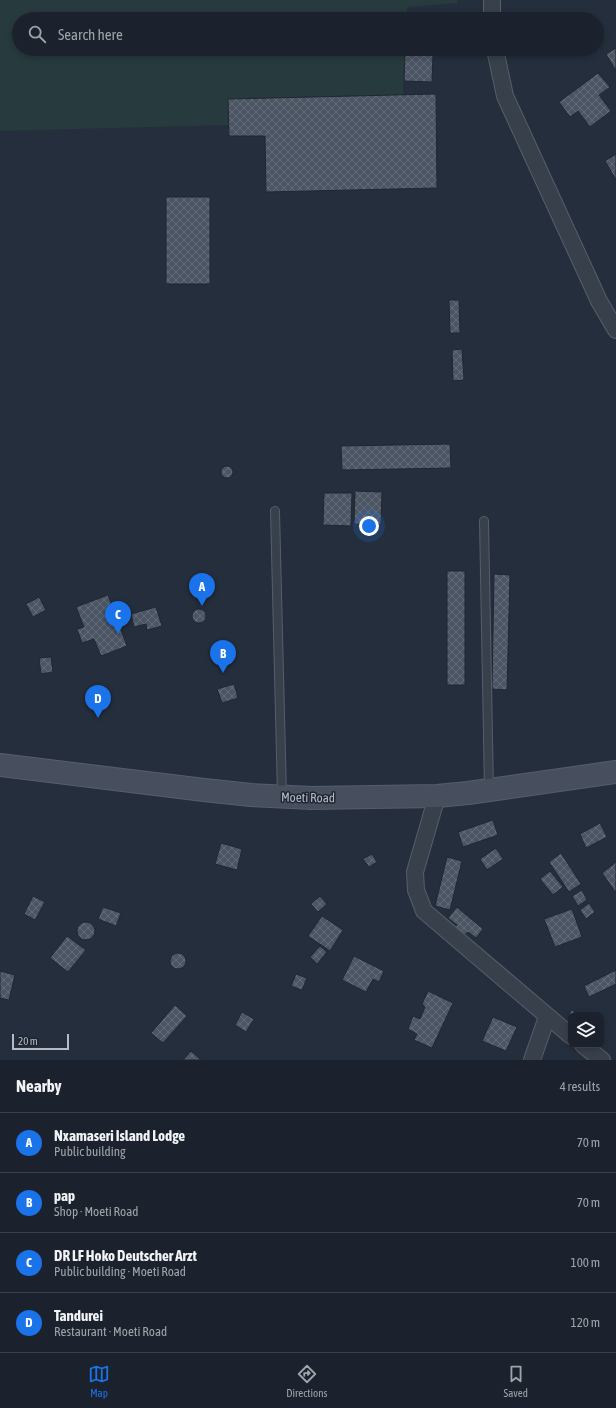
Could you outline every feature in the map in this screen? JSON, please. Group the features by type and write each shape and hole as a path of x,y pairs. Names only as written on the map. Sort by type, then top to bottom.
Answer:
{"street":[{"path":"492,0 492,12"},
{"path":"496,56 505,96 596,295 616,330"},
{"name":"Moeti Road","path":"0,765 204,790 282,797 437,796 489,791 616,772"},
{"path":"437,796 415,872 416,890 424,911 568,1034"},
{"path":"532,1060 547,1016"},
{"path":"587,1048 602,1060"}],"lane":[{"path":"275,511 282,797"},
{"path":"484,522 489,791"}],"shaded area":[{"path":"0,0 457,0 457,3 407,7 407,12 12,12 12,56 405,56 403,95 228,99 229,125 0,131"}],"building":[{"path":"616,48 616,71 606,54"},
{"path":"405,56 433,56 432,82 404,81"},
{"path":"598,73 610,87 599,95 611,111 590,127 578,111 570,117 559,102"},
{"path":"436,94 437,188 266,192 265,136 229,136 228,99"},
{"path":"616,154 616,180 605,161"},
{"path":"166,197 210,197 210,284 166,284"},
{"path":"449,300 459,300 460,333 450,333"},
{"path":"462,349 464,380 453,381 452,350"},
{"path":"450,444 451,468 342,470 341,446"},
{"path":"225,466 229,466 233,472 229,478 225,478 221,474 221,470"},
{"path":"355,491 382,492 381,524 354,524"},
{"path":"324,493 352,493 351,526 323,525"},
{"path":"447,571 465,571 465,685 447,685"},
{"path":"494,574 510,575 507,690 492,689"},
{"path":"108,595 127,646 101,656 94,639 82,643 77,629 84,627 76,607"},
{"path":"39,597 46,610 33,617 26,604"},
{"path":"156,607 162,626 147,630 146,624 134,627 131,614"},
{"path":"199,609 204,611 206,616 204,621 199,623 194,621 192,616 194,611"},
{"path":"51,657 53,672 41,674 39,658"},
{"path":"234,684 238,698 222,703 217,689"},
{"path":"493,820 498,835 463,847 458,832"},
{"path":"600,823 607,837 586,848 580,834"},
{"path":"221,843 242,849 237,870 215,864"},
{"path":"496,848 503,859 487,870 480,859"},
{"path":"561,853 581,884 569,892 549,862"},
{"path":"372,854 377,862 369,867 363,859"},
{"path":"447,857 462,861 450,910 435,906"},
{"path":"616,862 616,893 602,873"},
{"path":"550,871 563,887 553,895 540,879"},
{"path":"582,890 587,900 578,906 572,896"},
{"path":"33,896 45,902 35,920 24,914"},
{"path":"320,896 327,904 318,912 311,904"},
{"path":"589,903 595,912 586,919 580,910"},
{"path":"103,907 121,913 116,926 98,919"},
{"path":"457,907 483,929 476,938 468,932 464,935 455,927 457,925 448,918"},
{"path":"572,909 582,937 555,947 544,919"},
{"path":"322,916 343,930 330,951 308,936"},
{"path":"82,922 90,922 95,927 93,938 90,940 82,940 77,935 77,927"},
{"path":"67,936 86,950 68,972 50,958"},
{"path":"320,946 327,952 317,964 310,957"},
{"path":"178,953 184,955 186,961 184,967 178,969 172,967 170,961 172,955"},
{"path":"354,956 384,971 379,982 373,979 366,992 342,980"},
{"path":"616,970 616,984 589,997 584,986"},
{"path":"0,971 15,975 9,1000 0,998"},
{"path":"296,974 307,978 302,990 291,986"},
{"path":"428,991 453,1003 432,1048 414,1040 417,1034 408,1029 413,1016 420,1019 425,1007 422,1004"},
{"path":"175,1005 187,1016 163,1043 151,1033"},
{"path":"242,1012 254,1019 246,1032 235,1025"},
{"path":"493,1017 517,1027 506,1051 482,1041"},
{"path":"191,1051 201,1060 183,1060"}],"place":[{"name":"Nxamaseri Island Lodge","path":"202,606"},
{"name":"DR LF Hoko Deutscher Arzt","path":"118,634"},
{"name":"pap","path":"223,673"},
{"name":"Tandurei","path":"98,718"}]}
